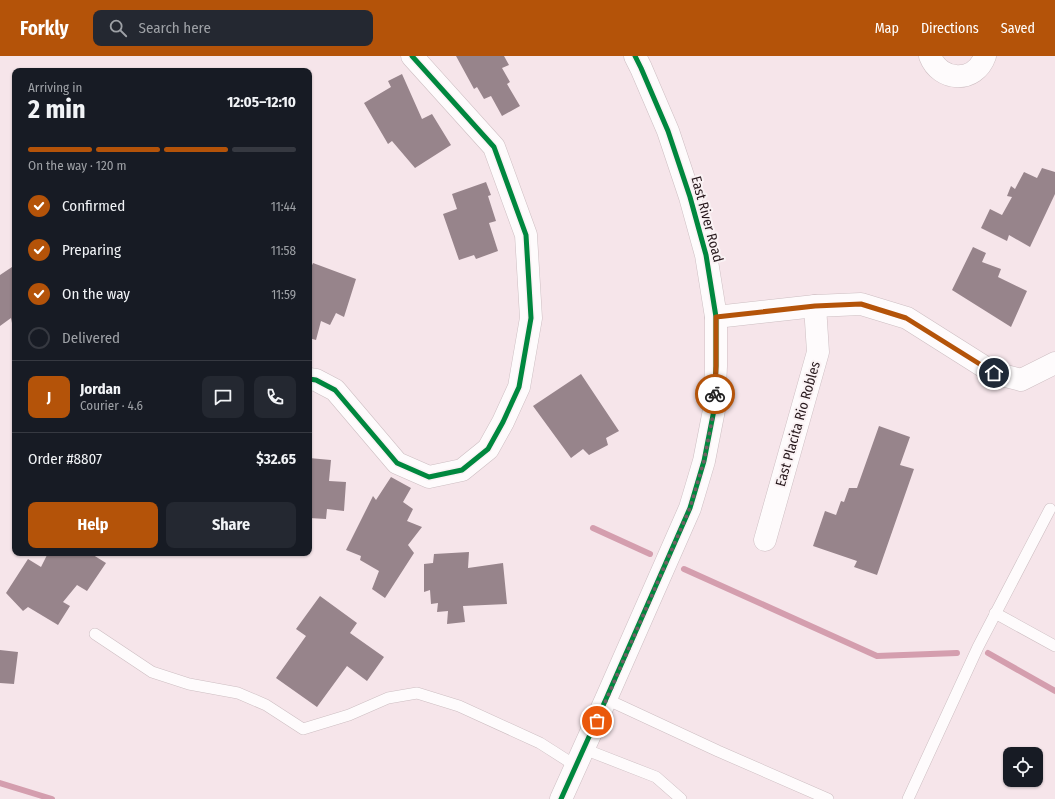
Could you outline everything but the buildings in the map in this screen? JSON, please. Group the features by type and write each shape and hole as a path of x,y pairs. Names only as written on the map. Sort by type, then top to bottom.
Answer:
{"street":[{"path":"312,379 316,380 334,390 397,463 429,477 462,470 488,449 503,422 519,387 531,318 526,235 494,147 412,56"},
{"name":"East River Road","path":"561,799 690,508 704,461 714,410 716,317 706,256 690,197 668,131 635,56"},
{"path":"930,56 934,65 942,72 950,76 969,74 977,69 985,56"},
{"path":"716,317 815,306 861,304 906,318 994,373 1007,377 1021,380 1055,363"},
{"name":"East Placita Rio Robles","path":"766,540 818,352 815,306"}],"lane":[{"path":"908,799 978,647 1050,509"},
{"path":"995,613 1055,646"},
{"path":"95,634 152,672 189,684 238,693 266,705 303,729 349,715 388,698 417,693 459,706 540,743 580,758 656,777 681,799"},
{"path":"606,699 718,751 828,799"}],"waterway":[{"path":"593,528 650,554"},
{"path":"684,569 877,656 957,653"},
{"path":"988,653 1055,691"},
{"path":"0,783 52,799"}],"cycle path":[{"path":"312,379 335,390 397,463 429,477 462,470 488,449 503,422 519,387 531,318 526,235 494,147 412,56"},
{"path":"561,799 690,508 704,461 714,410 716,317 706,255 690,197 668,131 635,56"}],"way so far":[{"path":"597,721 690,508 704,461 714,410 715,394"}],"route":[{"path":"715,394 716,317 786,308 861,304 906,318 994,373"}]}
